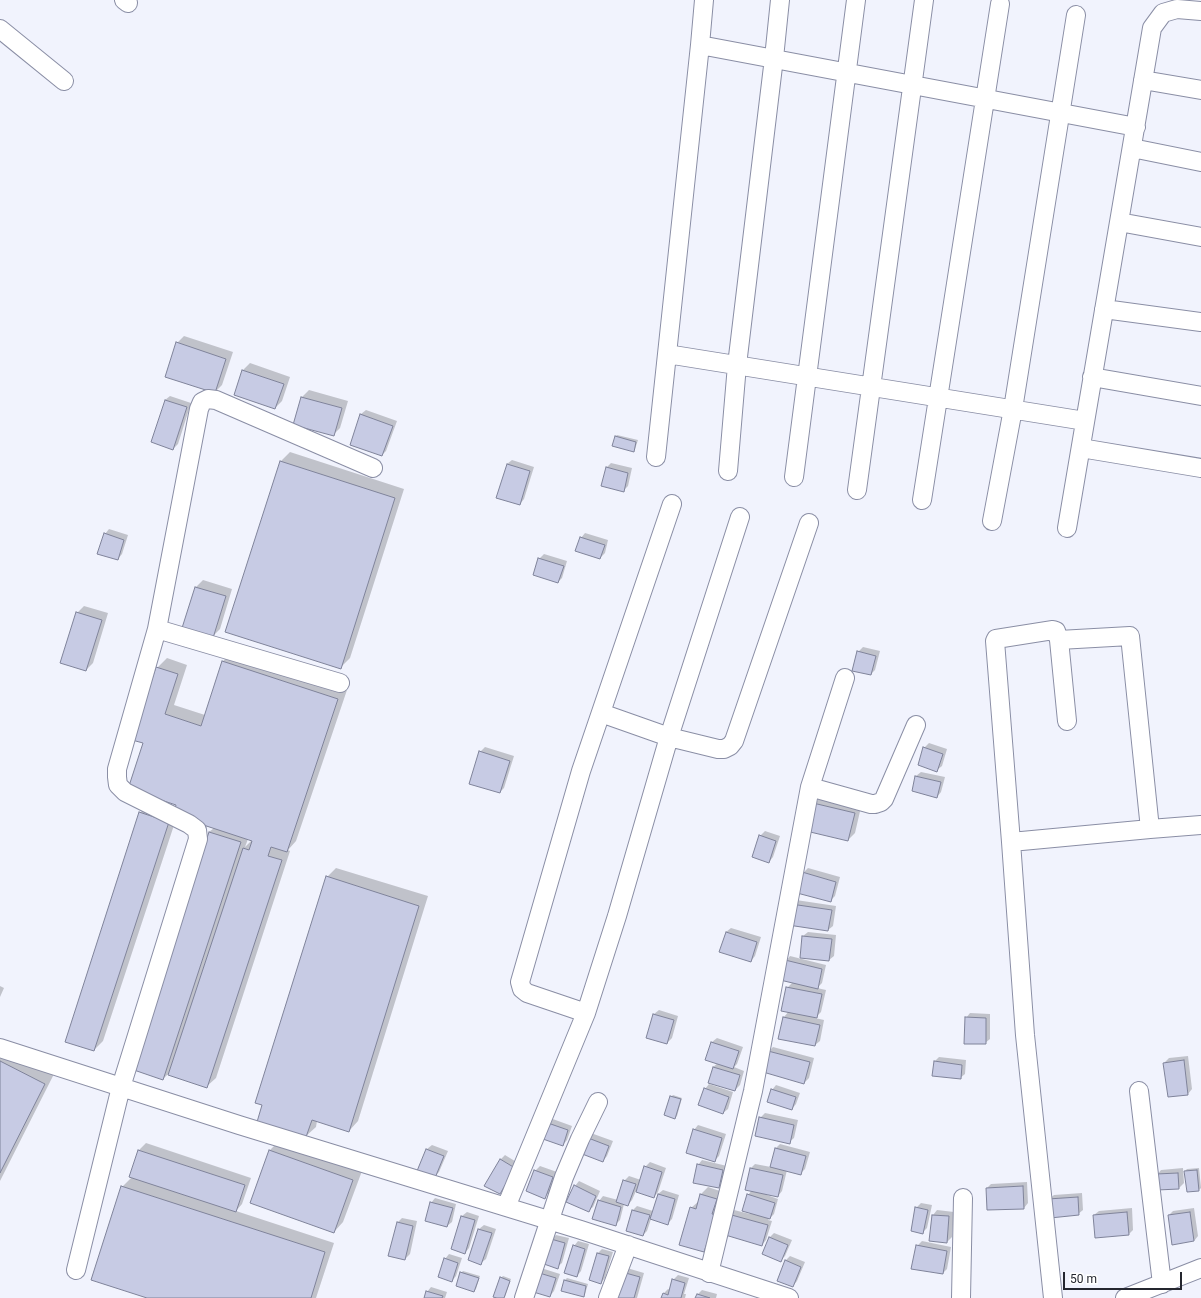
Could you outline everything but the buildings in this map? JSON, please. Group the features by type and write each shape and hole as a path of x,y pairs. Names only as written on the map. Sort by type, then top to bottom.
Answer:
{"street":[{"path":"656,457 704,0"},
{"path":"728,471 736,365 780,0"},
{"path":"794,477 856,0"},
{"path":"856,490 924,0"},
{"path":"922,500 1000,4"},
{"path":"1067,528 1152,28 1163,13 1177,9 1201,11"},
{"path":"992,521 1013,409 1076,15"},
{"path":"0,29 64,82"},
{"path":"700,45 1136,127"},
{"path":"1143,80 1201,90"},
{"path":"1132,148 1201,162"},
{"path":"1119,222 1201,237"},
{"path":"1104,308 1201,322"},
{"path":"667,354 1085,421"},
{"path":"1092,377 1201,396"},
{"path":"76,1270 121,1087 198,839 197,830 189,824 125,792 118,785 117,769 157,629 199,409 202,402 216,400 373,468"},
{"path":"1080,448 1201,468"},
{"path":"586,1013 527,993 522,989 520,982 581,771 672,504"},
{"path":"506,1207 586,1013 617,916 669,737 740,517"},
{"path":"601,713 669,737 718,749 724,749 730,746 734,741 809,523"},
{"path":"157,629 340,683"},
{"path":"1053,1298 1025,1035 996,639 1054,630 1059,640 1067,721"},
{"path":"1059,640 1131,636 1150,829"},
{"path":"709,1272 753,1091 810,788 845,678"},
{"path":"810,788 871,804 881,802 884,799 916,725"},
{"path":"1011,842 1201,825"},
{"path":"0,1048 247,1127 550,1220 789,1298"},
{"path":"1139,1091 1162,1284"},
{"path":"524,1298 564,1177 598,1102"},
{"path":"961,1298 963,1198"},
{"path":"608,1298 628,1245"},
{"path":"1125,1298 1201,1268"}]}
